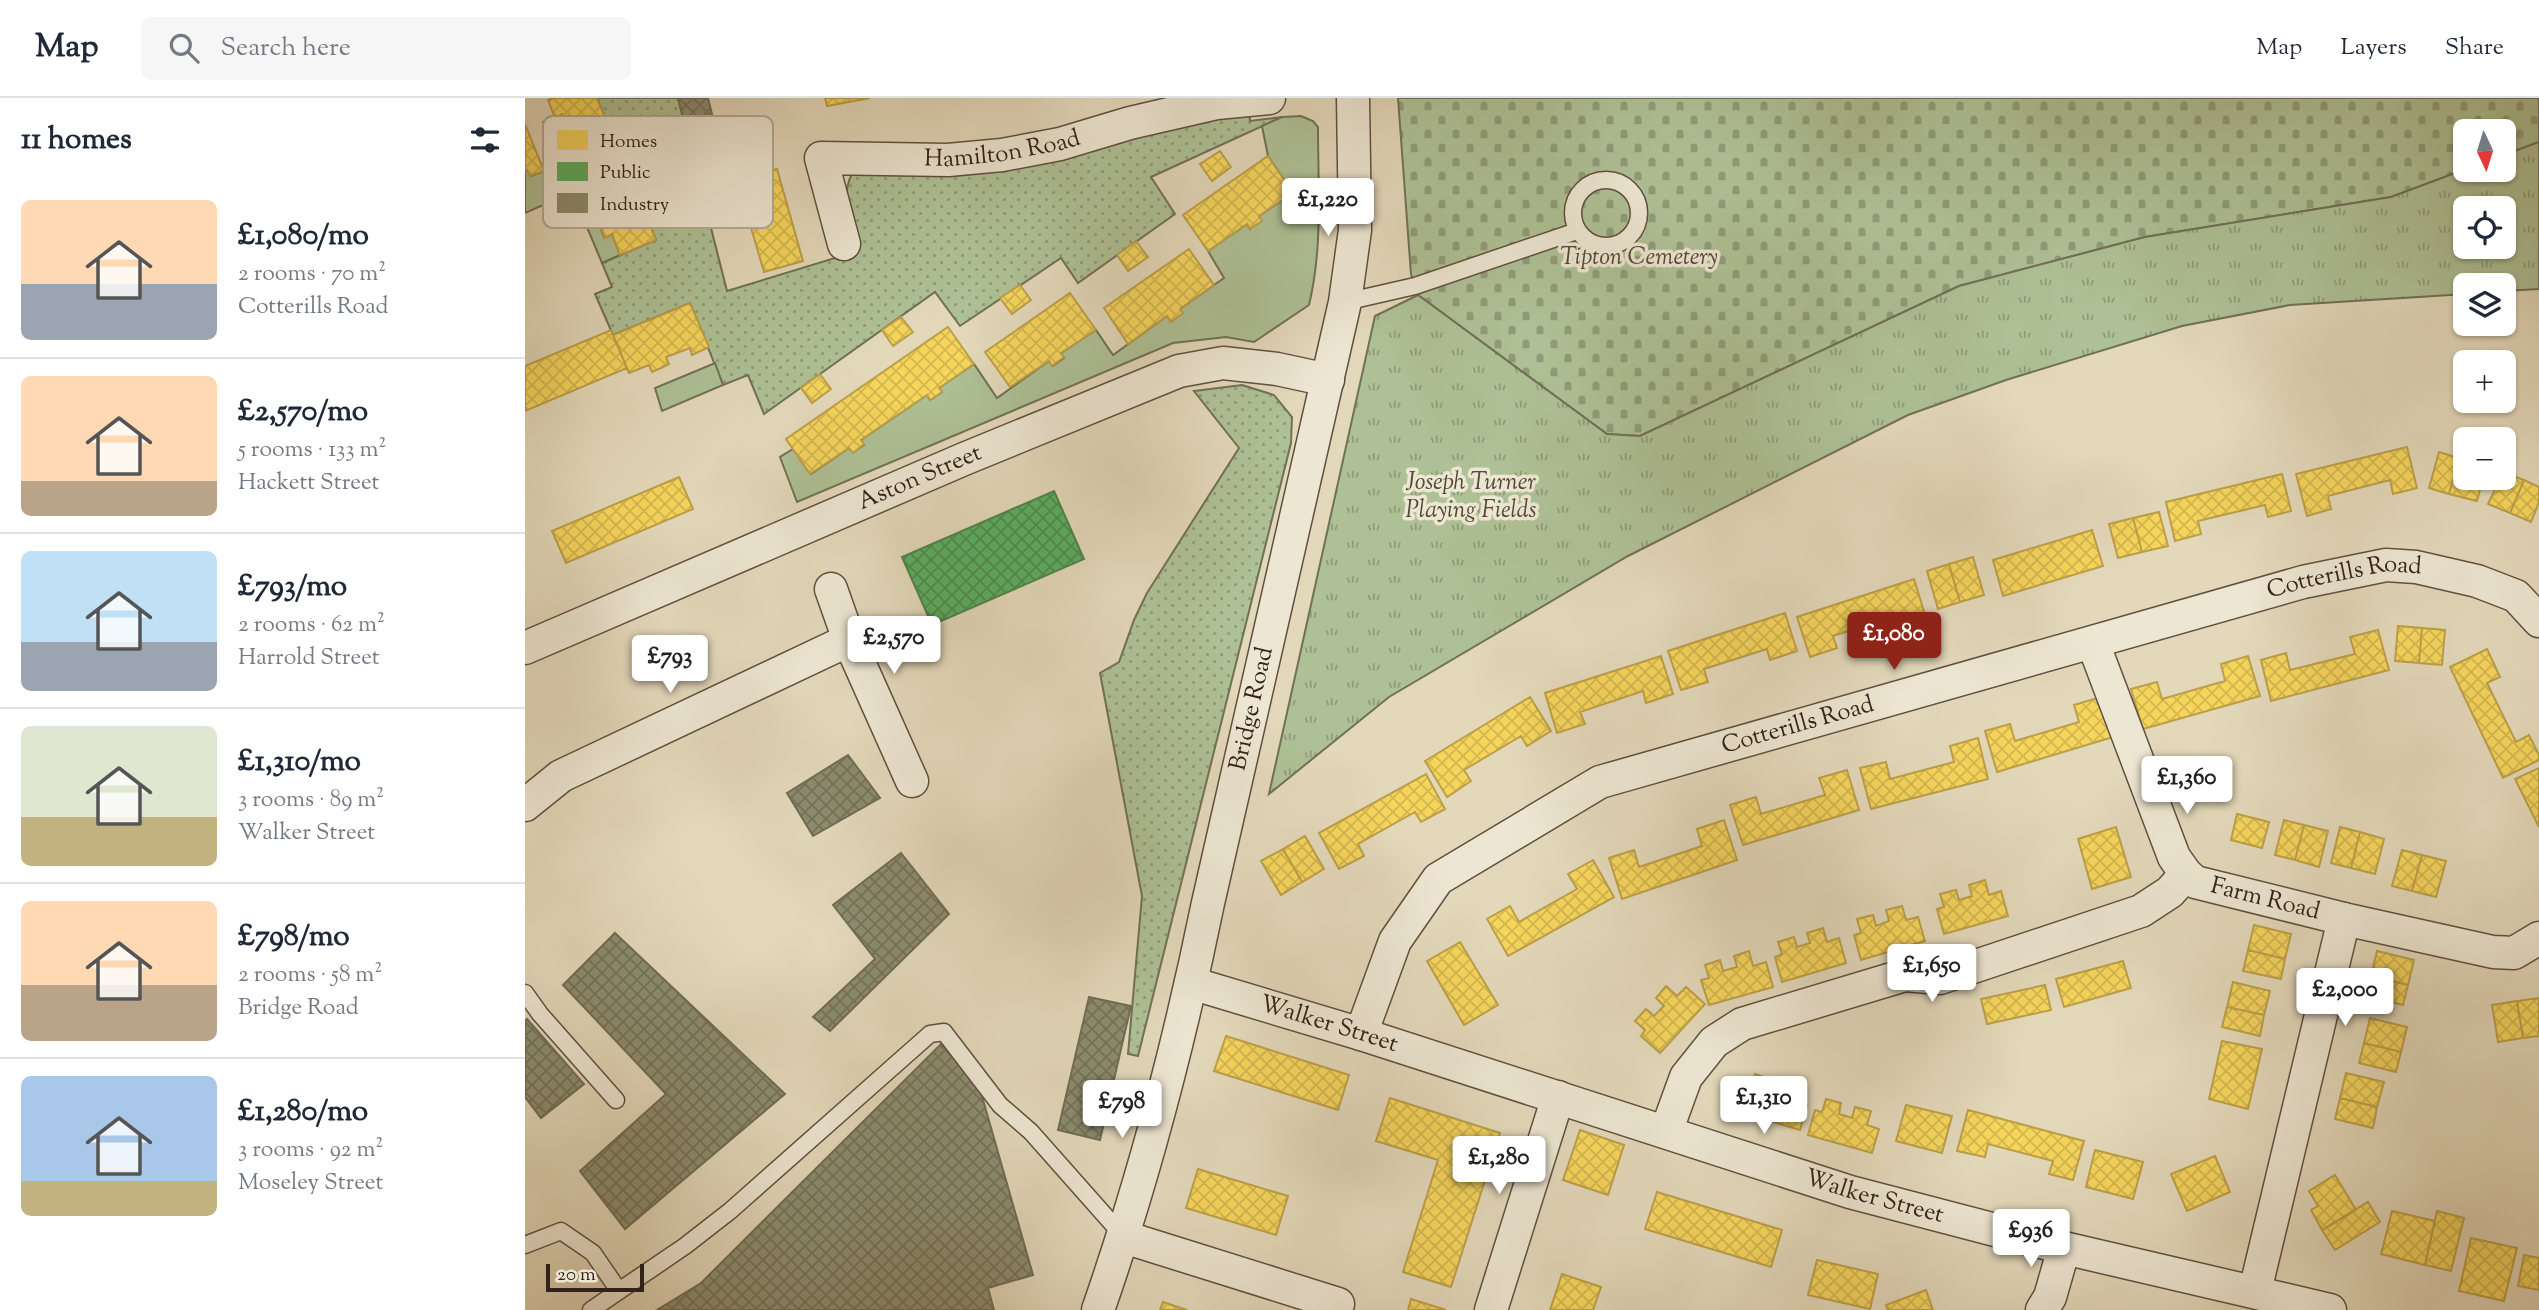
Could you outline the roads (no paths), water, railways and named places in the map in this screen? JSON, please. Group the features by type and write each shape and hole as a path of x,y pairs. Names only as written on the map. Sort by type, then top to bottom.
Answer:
{"street":[{"name":"Hamilton Road","path":"844,244 821,158 948,160 1002,155 1060,144 1130,122 1217,103 1269,98"},
{"name":"Bridge Road","path":"1098,1310 1123,1237 1191,983 1345,302 1356,230 1353,98"},
{"name":"Aston Street","path":"525,648 964,459 1179,371 1223,363 1277,369 1328,380"},
{"name":"Cotterills Road","path":"1361,1034 1395,941 1438,879 1600,782 2303,582 2386,565 2416,567 2477,581 2516,596 2539,621"},
{"path":"831,589 849,640 912,781"},
{"path":"525,805 561,776 849,640"},
{"name":"Farm Road","path":"2093,643 2174,857 2195,882 2493,952 2514,953 2539,938"},
{"path":"1666,1132 1686,1077 1714,1042 1742,1024 1905,975 1940,978 2141,911 2169,892 2186,874"},
{"name":"Farm Road","path":"2255,1291 2344,919"},
{"name":"Walker Street","path":"1191,983 1361,1034 1850,1192 2064,1248 2330,1310"},
{"path":"1491,1310 1557,1097"},
{"path":"1123,1237 1338,1304"},
{"path":"2042,1310 2050,1297 2064,1248"}],"lane":[{"path":"1605,180 1622,184 1634,196 1639,212 1635,229 1623,242 1606,247 1590,242 1577,231 1572,214 1576,197 1588,185 1605,180"},
{"path":"1345,302 1415,285 1577,231"},
{"path":"525,993 540,1014 616,1100"},
{"path":"591,1310 685,1246 730,1211 930,1034 944,1032 1000,1105 1031,1132 1123,1237"},
{"path":"525,1245 561,1231 593,1253 619,1291"}],"park label":[{"name":"Tipton Cemetery","path":"1639,258"},
{"name":"Joseph Turner Playing Fields","path":"1471,497"}]}
